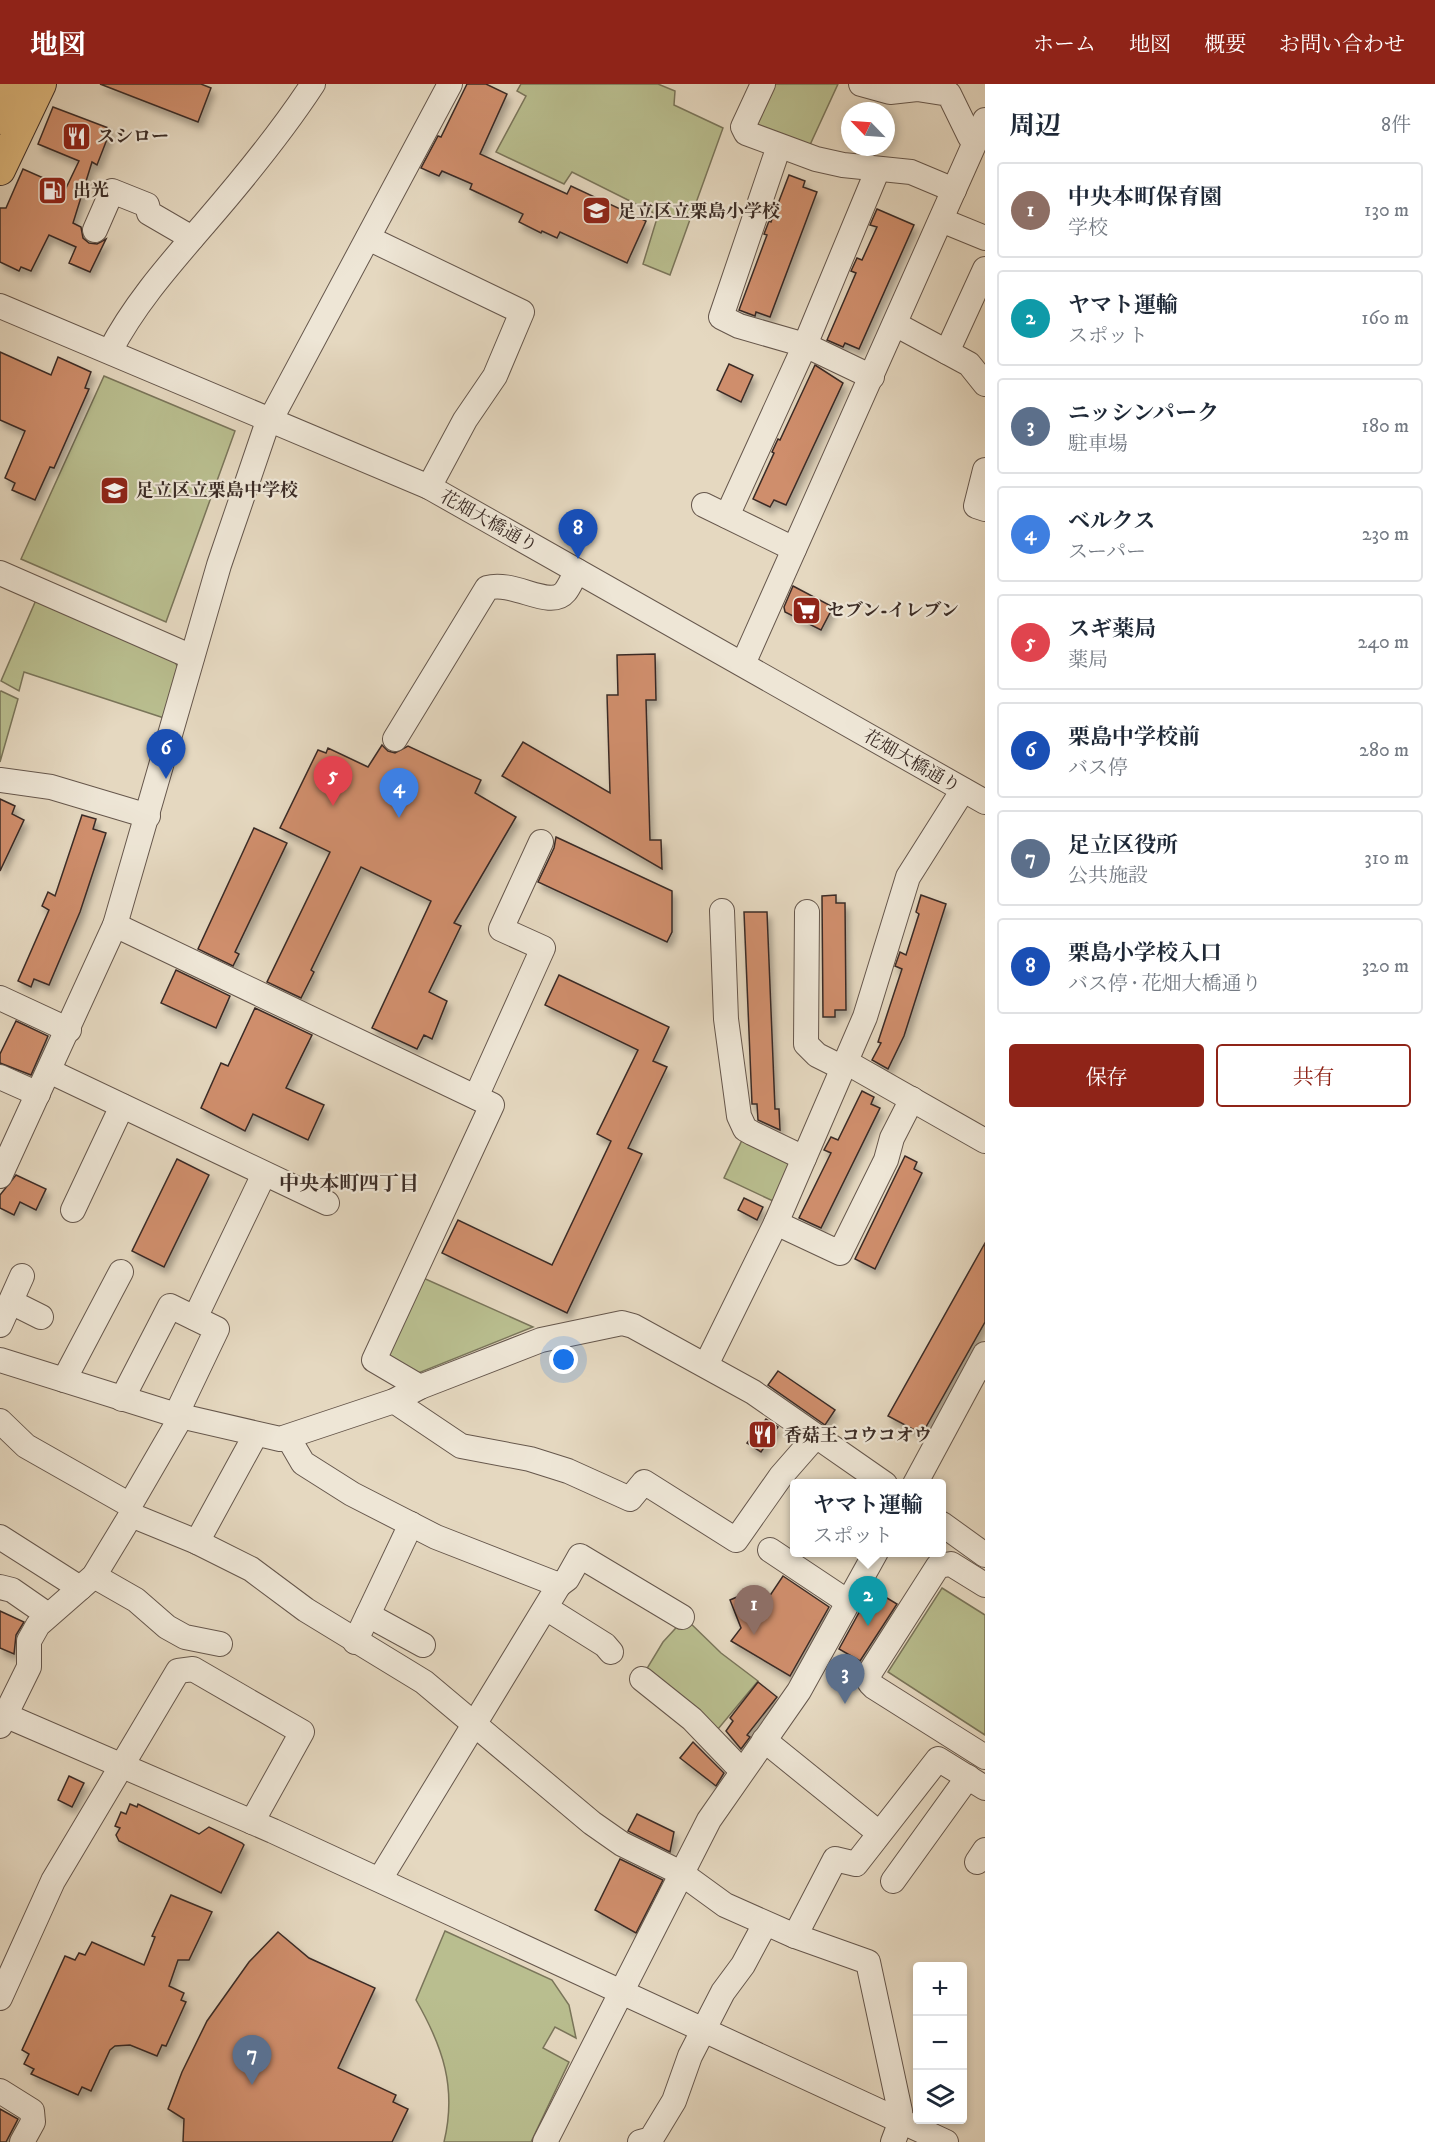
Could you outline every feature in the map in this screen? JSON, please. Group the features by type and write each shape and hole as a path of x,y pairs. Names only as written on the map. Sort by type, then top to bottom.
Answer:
{"main road":[{"path":"0,119 16,84"},
{"path":"0,170 41,84"}],"street":[{"path":"110,351 126,320 288,123 313,84"},
{"path":"0,1176 115,926 239,501 270,421 450,84"},
{"path":"763,84 743,127 746,133 816,159 910,172 954,190"},
{"path":"861,84 890,92 917,88 949,94 970,137 980,130"},
{"path":"742,664 980,130"},
{"path":"779,146 721,317 739,326 805,345 872,376"},
{"path":"727,516 805,345 878,169"},
{"path":"95,230 112,191 147,205 149,213 192,238"},
{"path":"941,220 985,238"},
{"path":"368,238 522,312 495,376 465,420 429,487"},
{"path":"947,352 985,269"},
{"name":"花畑大橋通り","path":"0,306 429,487 985,802"},
{"path":"895,324 969,364 985,384"},
{"path":"985,470 976,506 985,509"},
{"path":"704,505 794,549"},
{"path":"395,739 487,588 504,585 537,597 559,597 565,592 577,571"},
{"path":"0,573 192,657"},
{"path":"0,780 51,787 148,816"},
{"path":"706,1365 776,1223 865,1017 908,877 963,790"},
{"path":"476,1097 543,948 501,929 541,842"},
{"path":"722,911 726,1019 741,1123 752,1133 804,1158"},
{"path":"807,912 806,1044 817,1055 845,1065 912,1099 985,1141"},
{"path":"115,926 492,1105 374,1360 420,1387"},
{"path":"0,998 69,1029"},
{"path":"49,1071 327,1203"},
{"path":"0,1077 38,1094"},
{"path":"776,1223 840,1253 886,1160 892,1138 912,1099"},
{"path":"73,1210 122,1106"},
{"path":"195,1318 264,1174"},
{"path":"64,1380 121,1272"},
{"path":"0,1325 22,1276"},
{"path":"11,1302 41,1317"},
{"path":"122,1399 170,1306 217,1329 176,1415 177,1424 131,1510 87,1582 38,1625 29,1641 29,1667 2,1718 122,1765 380,1879 622,1991 897,2131 946,2142"},
{"path":"0,1360 176,1415 256,1434 289,1439 394,1401 420,1387 541,1340 622,1323 633,1326 753,1392 878,1479"},
{"path":"918,1479 985,1354"},
{"path":"394,1401 461,1446 530,1459 568,1471 630,1499 644,1482 736,1540 781,1476 816,1436"},
{"path":"0,1421 26,1446 131,1510 251,1569 306,1610 424,1682 472,1725 592,1823 622,1844 681,1873 724,1905 795,1936 868,1962 890,2054 897,2131"},
{"path":"197,1542 256,1434"},
{"path":"289,1439 303,1463 352,1494 436,1537 559,1585"},
{"path":"355,1642 411,1524"},
{"path":"946,1527 985,1555"},
{"path":"0,1537 87,1582 136,1600 167,1627 185,1636 220,1644"},
{"path":"770,1550 848,1602"},
{"path":"380,1879 472,1725 559,1585 567,1579 580,1556 681,1617"},
{"path":"544,2142 709,1820 799,1690 873,1557"},
{"path":"985,1585 951,1564 938,1566 869,1674 874,1687 985,1757"},
{"path":"0,1587 12,1590 48,1615"},
{"path":"546,1608 605,1645 611,1652"},
{"path":"368,1615 423,1645"},
{"path":"0,1998 53,1881 178,1671 193,1669 302,1732 252,1822"},
{"path":"642,1679 692,1719 742,1771"},
{"path":"764,1740 874,1839 898,1874 976,1783 938,1759 874,1839 856,1864 835,1859 795,1936"},
{"path":"640,2142 651,2139 674,2102 690,2056 723,1992 743,1965 765,1924"},
{"path":"0,2091 32,2111 33,2122 22,2142"}],"green space":[{"path":"521,84 658,84 675,91 674,105 723,128 670,275 643,264 658,215 572,172 564,184 496,152 526,96 517,91"},
{"path":"770,84 838,84 809,147 758,126 755,116"},
{"path":"104,376 235,431 166,622 21,559"},
{"path":"36,600 173,659 178,667 164,718 24,672 19,691 1,681"},
{"path":"0,692 18,699 0,762"},
{"path":"744,1136 792,1158 773,1201 724,1178"},
{"path":"421,1277 533,1327 416,1374 391,1358 388,1349"},
{"path":"942,1588 985,1615 985,1735 888,1672"},
{"path":"685,1618 721,1653 758,1681 713,1735 643,1675 663,1642"},
{"path":"445,1931 552,1980 569,2005 576,2038 555,2027 543,2048 569,2062 531,2142 444,2142 449,2104 445,2068 434,2034 416,2000"}],"building":[{"path":"100,84 201,84 211,88 198,122"},
{"path":"467,84 486,84 507,94 480,154 567,194 571,186 646,221 627,263 560,232 557,238 542,231 541,233 519,222 523,214 470,189 472,184 442,171 439,176 421,168 438,136 441,137"},
{"path":"53,107 111,129 97,165 92,162 73,223 81,227 83,238 89,243 97,244 106,239 90,272 69,263 76,247 49,235 31,271 21,267 19,271 0,262 0,208 6,208 23,169 66,188 79,161 38,144"},
{"path":"789,175 805,181 803,187 817,192 770,317 756,312 755,316 739,310 767,235 764,234"},
{"path":"877,209 914,225 859,349 845,343 843,347 827,340 856,273 851,271 857,258 862,260 877,227 870,225"},
{"path":"0,352 51,375 58,357 91,372 85,388 89,389 54,468 50,467 35,500 12,490 15,483 5,478 25,431 0,420"},
{"path":"729,364 753,375 741,402 717,390"},
{"path":"815,365 843,383 786,505 774,500 770,507 753,499 778,439 780,440"},
{"path":"793,586 833,607 821,630 785,612 784,607"},
{"path":"655,654 656,700 646,700 650,840 661,840 662,869 502,776 523,742 610,793 607,695 618,695 617,655"},
{"path":"382,745 388,751 395,753 408,746 481,780 475,793 516,817 454,923 461,926 429,992 447,1001 432,1039 424,1035 417,1049 372,1028 431,901 361,867 311,970 314,972 301,998 267,982 330,852 280,828 318,750 326,753 328,748 368,767"},
{"path":"0,799 15,806 12,814 24,820 0,871"},
{"path":"82,815 96,819 93,829 106,833 80,912 49,985 34,979 31,987 18,981 49,910 42,906 48,892 55,896"},
{"path":"254,828 287,843 235,952 239,954 233,966 198,949"},
{"path":"556,837 672,891 672,932 667,942 538,882 554,848"},
{"path":"836,895 836,903 845,903 846,1010 835,1010 835,1017 823,1017 822,896"},
{"path":"921,895 946,904 904,1036 888,1069 872,1060 881,1043 878,1042 902,969 895,966 900,952 906,955 919,914 916,912"},
{"path":"744,912 767,912 775,1109 779,1109 780,1130 758,1120 757,1104 752,1104"},
{"path":"176,970 230,996 216,1028 161,1003"},
{"path":"559,975 669,1027 653,1061 667,1067 628,1148 642,1154 567,1313 442,1253 458,1220 552,1265 611,1141 597,1134 638,1050 545,1005"},
{"path":"255,1008 312,1035 286,1088 324,1105 308,1140 253,1114 245,1131 201,1108 221,1063 228,1066"},
{"path":"16,1021 48,1036 31,1075 0,1063 0,1054"},
{"path":"862,1091 874,1097 871,1104 880,1108 821,1228 799,1218 831,1153 824,1150 831,1137 838,1140"},
{"path":"905,1156 917,1162 914,1169 922,1173 875,1269 855,1259"},
{"path":"177,1159 209,1175 164,1267 132,1251"},
{"path":"16,1175 46,1189 36,1210 20,1202 14,1215 0,1208 0,1195"},
{"path":"744,1198 763,1207 757,1220 738,1210"},
{"path":"985,1243 985,1322 922,1434 888,1416"},
{"path":"778,1371 835,1410 825,1425 768,1385"},
{"name":"香菇王 コウコオウ","path":"766,1419 778,1427 761,1452 747,1443"},
{"path":"783,1576 829,1607 790,1676 731,1641 741,1628 730,1600 758,1588 765,1603"},
{"path":"872,1589 897,1604 860,1661 839,1649"},
{"path":"0,1611 24,1622 16,1635 14,1654 0,1648"},
{"path":"758,1682 777,1697 747,1735 750,1737 741,1749 726,1731 733,1721 730,1718"},
{"path":"693,1742 724,1773 716,1786 680,1758"},
{"path":"69,1776 84,1783 72,1807 58,1800"},
{"path":"130,1804 137,1807 138,1804 199,1834 209,1827 242,1843 244,1845 221,1893 119,1841 116,1835 120,1828 115,1826 121,1812 126,1814"},
{"path":"637,1814 674,1832 670,1852 628,1831"},
{"path":"620,1859 663,1880 636,1933 595,1910"},
{"path":"171,1895 212,1912 189,1960 178,1960 169,1986 184,1993 181,2000 186,2002 166,2046 162,2045 157,2056 130,2045 115,2046 110,2050 91,2091 82,2087 78,2095 31,2074 34,2069 24,2064 29,2054 22,2050 65,1956 75,1960 79,1953 85,1955 92,1942 144,1965 155,1937 152,1936"},
{"path":"278,1932 309,1958 375,1988 338,2068 396,2095 393,2102 408,2109 392,2142 183,2142 184,2119 168,2109 182,2072 207,2021 249,1962"},
{"path":"0,2109 18,2119 6,2142 0,2142"}],"place":[{"name":"スシロー","path":"76,136"},
{"name":"出光","path":"52,190"},
{"name":"足立区立栗島小学校","path":"597,211"},
{"name":"足立区立栗島中学校","path":"115,490"},
{"name":"栗島小学校入口","path":"578,559"},
{"name":"セブン-イレブン","path":"806,610"},
{"name":"栗島中学校前","path":"166,779"},
{"name":"スギ薬局","path":"333,806"},
{"name":"ベルクス","path":"399,818"},
{"name":"香菇王 コウコオウ","path":"763,1435"},
{"name":"ヤマト運輸","path":"868,1626"},
{"name":"中央本町保育園","path":"754,1635"},
{"name":"ニッシンパーク","path":"845,1704"},
{"name":"足立区役所","path":"252,2085"}],"district":[{"name":"中央本町四丁目","path":"349,1183"}]}
